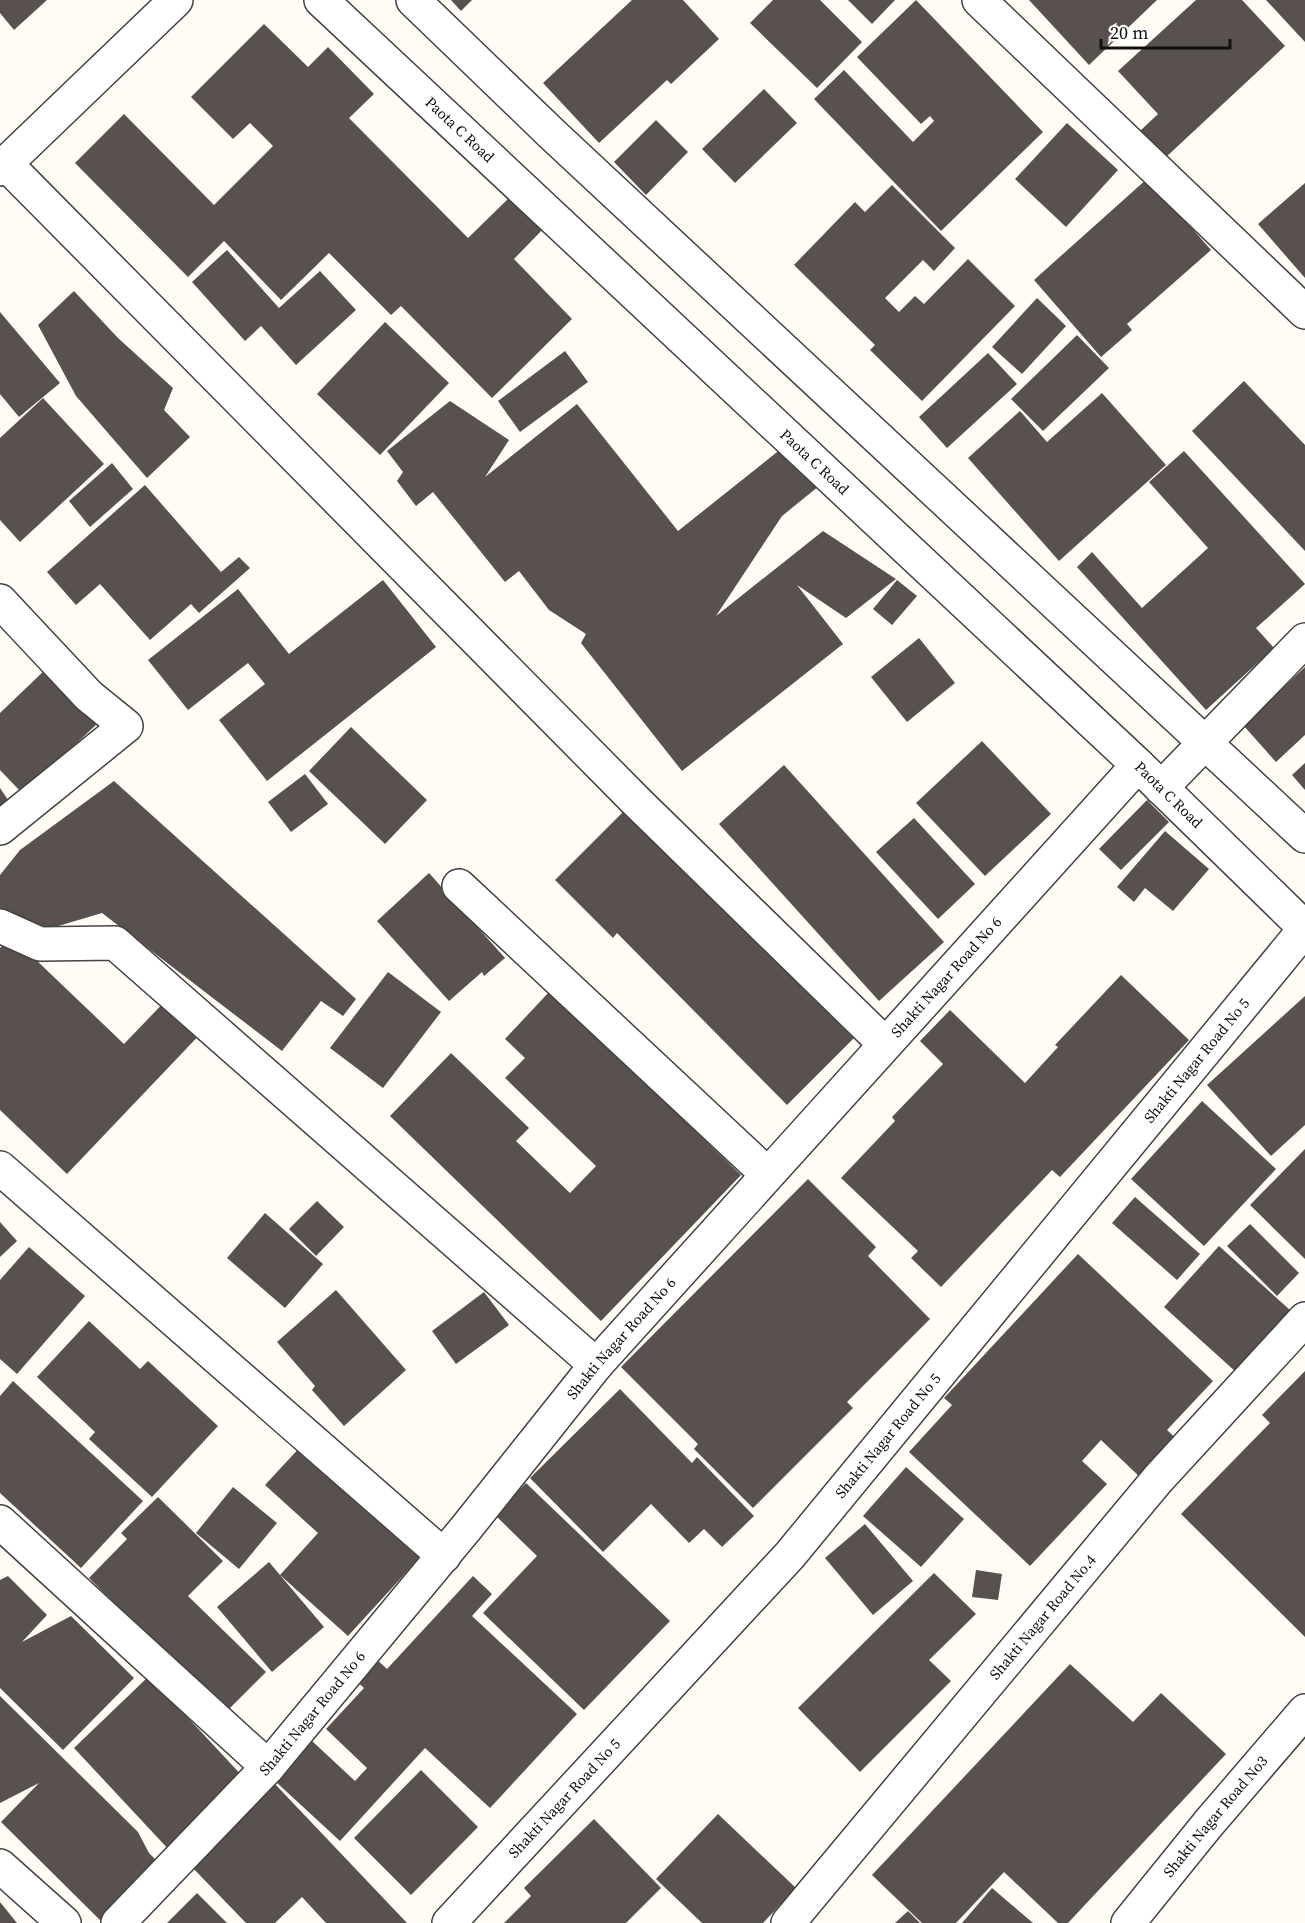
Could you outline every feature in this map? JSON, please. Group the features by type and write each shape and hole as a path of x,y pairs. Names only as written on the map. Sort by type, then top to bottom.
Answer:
{"street":[{"path":"176,0 3,166 628,793 885,1044"},
{"name":"Paota C Road","path":"321,0 1138,765 1305,929"},
{"path":"413,0 552,134 1207,742 1305,836"},
{"path":"979,0 1305,312"},
{"path":"0,601 89,696 126,726 0,828"},
{"path":"1161,788 1305,640"},
{"name":"Shakti Nagar Road No 6","path":"118,1923 268,1767 444,1556 596,1365 1138,765"},
{"path":"459,886 767,1174"},
{"path":"0,926 40,944 115,943 596,1365"},
{"name":"Shakti Nagar Road No 5","path":"449,1923 790,1556 1305,929"},
{"path":"0,1168 444,1556"},
{"name":"Shakti Nagar Road No.4","path":"788,1923 1158,1479 1305,1319"},
{"path":"0,1522 268,1767"},
{"name":"Shakti Nagar Road No3","path":"1128,1923 1208,1824 1305,1711"},
{"path":"0,1866 64,1923"}],"building":[{"path":"0,0 47,0 14,30 0,13"},
{"path":"451,0 472,0 461,11"},
{"path":"632,0 683,0 719,39 671,84 667,80 599,143 543,83"},
{"path":"773,0 820,0 862,42 817,88 750,23"},
{"path":"848,0 895,0 872,24"},
{"path":"916,0 1043,132 941,231 814,99 844,70 913,142 934,121 930,116 921,124 857,57"},
{"path":"1029,0 1157,0 1089,65"},
{"path":"1196,0 1242,0 1285,46 1165,158 1140,131 1158,114 1118,71"},
{"path":"1266,0 1305,0 1305,42"},
{"path":"264,24 308,67 328,47 374,94 349,118 468,238 514,193 546,226 514,259 572,319 492,398 401,306 391,315 329,253 281,300 224,241 188,277 75,163 124,114 214,205 273,146 250,123 233,139 191,97"},
{"path":"764,89 797,123 735,183 702,149"},
{"path":"656,120 688,152 646,195 614,162"},
{"path":"1067,123 1118,170 1066,227 1015,179"},
{"path":"1148,178 1211,250 1127,324 1132,330 1101,357 1034,280"},
{"path":"1305,183 1305,278 1258,224"},
{"path":"892,185 955,248 934,271 923,260 885,298 899,312 915,296 924,304 968,259 1015,306 922,401 870,350 875,345 794,265 855,202 865,212"},
{"path":"227,250 279,308 320,271 356,310 296,365 261,326 245,341 192,282"},
{"path":"74,291 118,338 173,388 164,410 190,437 147,478 76,396 38,325"},
{"path":"1037,298 1066,326 1022,374 992,347"},
{"path":"0,312 60,383 19,417 0,394"},
{"path":"385,322 449,383 380,455 317,394"},
{"path":"1077,335 1109,368 1043,431 1011,399"},
{"path":"565,351 588,382 520,432 498,401"},
{"path":"988,353 1017,384 947,448 919,417"},
{"path":"1244,381 1305,445 1305,551 1192,431"},
{"path":"1102,393 1166,465 1059,561 968,458 1020,411 1047,442"},
{"path":"43,398 104,464 20,542 0,520 0,438"},
{"path":"450,401 509,440 485,477 577,404 678,531 791,441 824,482 782,516 716,616 823,531 896,579 846,618 797,585 843,644 682,771 581,643 586,634 549,610 519,571 505,582 433,492 416,506 397,481 403,472 387,451"},
{"path":"1184,451 1305,584 1256,628 1274,648 1206,710 1077,567 1092,552 1142,608 1208,548 1149,482"},
{"path":"112,463 133,489 90,527 69,501"},
{"path":"145,485 221,572 239,557 250,568 199,613 191,604 150,640 100,584 76,605 47,572"},
{"path":"383,580 436,647 267,781 219,720 265,684 248,663 188,710 148,660 238,589 289,654"},
{"path":"897,580 917,596 892,625 873,609"},
{"path":"919,638 955,683 907,722 871,677"},
{"path":"1305,667 1305,735 1276,762 1243,725"},
{"path":"47,668 99,722 23,794 0,770 0,713"},
{"path":"351,727 427,800 385,844 309,771"},
{"path":"982,741 1051,814 985,876 916,803"},
{"path":"1305,763 1305,790 1292,775"},
{"path":"784,765 944,942 879,1001 719,824"},
{"path":"305,774 328,804 291,832 268,802"},
{"path":"114,781 356,999 343,1016 321,1001 282,1051 102,913 28,935 0,917 0,875 20,850"},
{"path":"0,788 12,806 0,814"},
{"path":"1147,800 1169,822 1121,870 1099,849"},
{"path":"631,804 857,1035 787,1105 617,933 613,938 555,880"},
{"path":"914,818 975,884 938,919 876,852"},
{"path":"1165,831 1209,869 1173,911 1145,888 1134,902 1117,887"},
{"path":"429,873 505,958 484,976 482,972 449,1001 377,921"},
{"path":"11,936 124,1044 171,995 206,1028 67,1174 0,1110 0,948"},
{"path":"388,972 441,1012 383,1088 330,1048"},
{"path":"1121,975 1189,1040 1060,1177 1052,1170 941,1287 911,1258 918,1251 841,1178 895,1121 892,1117 943,1064 920,1041 950,1010 1025,1083 1058,1047 1055,1045"},
{"path":"550,991 741,1175 601,1321 390,1116 451,1053 529,1128 516,1141 570,1193 596,1166 505,1078 525,1058 505,1039"},
{"path":"1305,996 1305,1125 1271,1156 1207,1085"},
{"path":"1202,1101 1276,1169 1204,1246 1131,1179"},
{"path":"1305,1149 1305,1259 1250,1205"},
{"path":"808,1179 876,1247 868,1256 930,1319 847,1402 853,1408 753,1508 694,1449 698,1444 621,1367"},
{"path":"1135,1197 1200,1254 1177,1280 1112,1223"},
{"path":"317,1201 344,1227 316,1256 289,1229"},
{"path":"265,1213 323,1264 285,1308 227,1258"},
{"path":"0,1222 17,1241 0,1257"},
{"path":"1250,1224 1299,1273 1277,1296 1227,1246"},
{"path":"1219,1246 1291,1311 1236,1372 1164,1307"},
{"path":"29,1247 85,1296 17,1374 0,1359 0,1280"},
{"path":"1078,1254 1213,1381 1167,1430 1179,1441 1142,1479 1101,1440 1082,1461 1107,1484 1030,1566 909,1452 952,1405 944,1398"},
{"path":"336,1290 406,1370 344,1426 312,1390 315,1386 277,1342"},
{"path":"484,1292 509,1325 456,1364 432,1331"},
{"path":"89,1321 140,1369 148,1361 218,1426 152,1497 89,1439 95,1432 37,1377"},
{"path":"1305,1371 1305,1637 1181,1514 1270,1423 1262,1415"},
{"path":"13,1381 143,1501 81,1568 0,1493 0,1396"},
{"path":"620,1389 692,1463 697,1457 754,1516 722,1547 704,1529 689,1543 651,1504 603,1552 530,1478"},
{"path":"303,1444 423,1554 348,1636 280,1575 318,1533 265,1485"},
{"path":"906,1467 964,1519 921,1567 863,1516"},
{"path":"526,1483 670,1621 584,1710 483,1613 537,1556 495,1515"},
{"path":"233,1487 277,1523 239,1569 196,1533"},
{"path":"158,1497 223,1561 188,1596 266,1672 225,1713 89,1578 127,1539 121,1533"},
{"path":"865,1524 913,1581 873,1615 825,1558"},
{"path":"269,1562 324,1627 272,1672 217,1607"},
{"path":"976,1570 1002,1574 998,1600 972,1597"},
{"path":"934,1573 976,1614 929,1660 951,1681 860,1772 798,1708"},
{"path":"8,1576 47,1615 22,1642 71,1616 134,1678 63,1750 0,1688 0,1580"},
{"path":"473,1576 492,1594 472,1616 577,1714 490,1808 425,1748 340,1841 275,1781 312,1741 355,1781 367,1768 326,1729 364,1688 353,1678 373,1656 387,1669"},
{"path":"1070,1664 1133,1722 1161,1693 1226,1754 1068,1923 1058,1923 1004,1872 956,1923 922,1923 872,1875"},
{"path":"149,1676 246,1780 171,1852 74,1748"},
{"path":"0,1696 138,1832 149,1853 163,1867 103,1923 1,1822 39,1783 0,1803"},
{"path":"421,1770 478,1827 411,1895 354,1838"},
{"path":"274,1783 407,1923 326,1923 302,1897 275,1923 246,1923 189,1864"},
{"path":"718,1814 796,1888 763,1923 702,1923 656,1879"},
{"path":"594,1819 661,1888 626,1923 504,1923 531,1896 524,1888"},
{"path":"992,1888 1033,1923 962,1923"},
{"path":"197,1893 227,1923 167,1923"},
{"path":"0,1902 17,1923 0,1923"},
{"path":"908,1911 920,1923 895,1923"}]}
